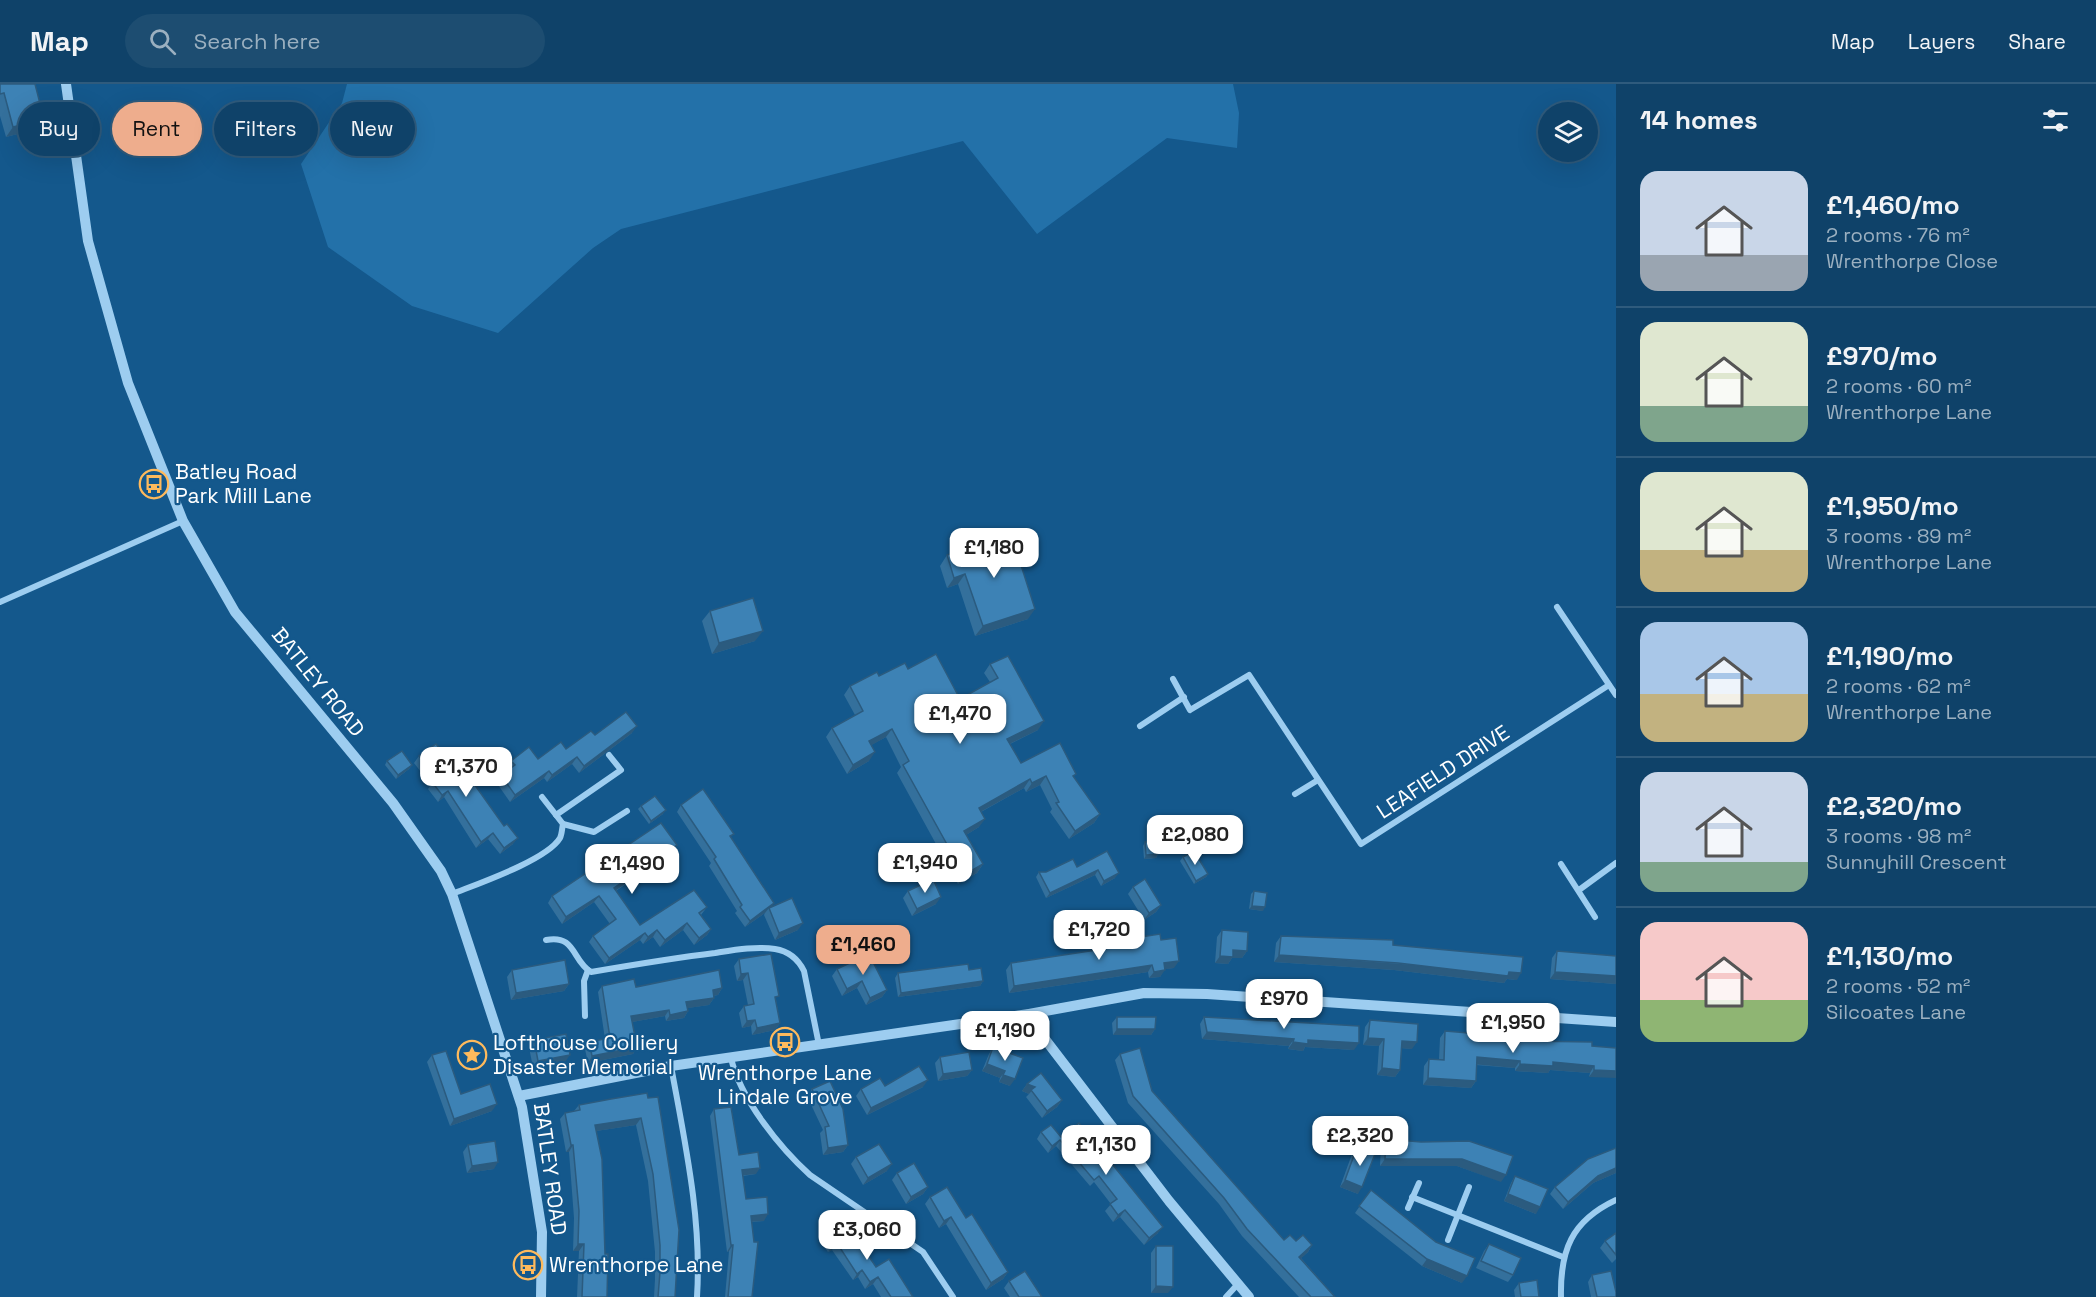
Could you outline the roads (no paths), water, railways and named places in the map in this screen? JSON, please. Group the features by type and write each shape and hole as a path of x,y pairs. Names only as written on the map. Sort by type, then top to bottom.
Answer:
{"street":[{"name":"BATLEY ROAD","path":"66,84 88,241 128,383 183,521 235,612 393,803 441,871 452,894 519,1096 542,1233 542,1297"},
{"path":"0,602 183,521"},
{"path":"1557,607 1616,695"},
{"name":"LEAFIELD DRIVE","path":"1184,697 1190,710 1249,675 1361,844 1609,685"},
{"path":"1140,726 1184,697 1173,679"},
{"path":"556,815 621,770 609,755"},
{"path":"1295,794 1318,780"},
{"path":"542,797 563,824 594,832 627,811"},
{"path":"452,894 518,867 545,850 561,837 563,824"},
{"path":"1579,890 1616,863"},
{"path":"1561,864 1595,917"},
{"path":"546,940 556,938 563,941 574,950 591,972 625,964 742,949 774,949 786,952 797,960 804,971 819,1045"},
{"path":"585,1016 584,981 588,970"},
{"path":"519,1096 671,1066 1029,1014 1144,993 1207,994 1616,1022"},
{"path":"1029,1014 1052,1049 1237,1285 1249,1297"},
{"path":"731,1058 740,1084 794,1161 810,1175 923,1252 953,1297"},
{"path":"671,1066 694,1205 699,1254 697,1297"},
{"path":"1408,1208 1419,1183"},
{"path":"1448,1240 1469,1187"},
{"path":"1412,1197 1563,1257"},
{"path":"1561,1297 1563,1257 1576,1233 1588,1218 1616,1200"},
{"path":"1226,1297 1237,1285"}],"place":[{"name":"Batley Road Park Mill Lane","path":"154,484"},
{"name":"Wrenthorpe Lane Lindale Grove","path":"785,1042"},
{"name":"Lofthouse Colliery Disaster Memorial","path":"472,1055"},
{"name":"Wrenthorpe Lane","path":"528,1265"}]}
